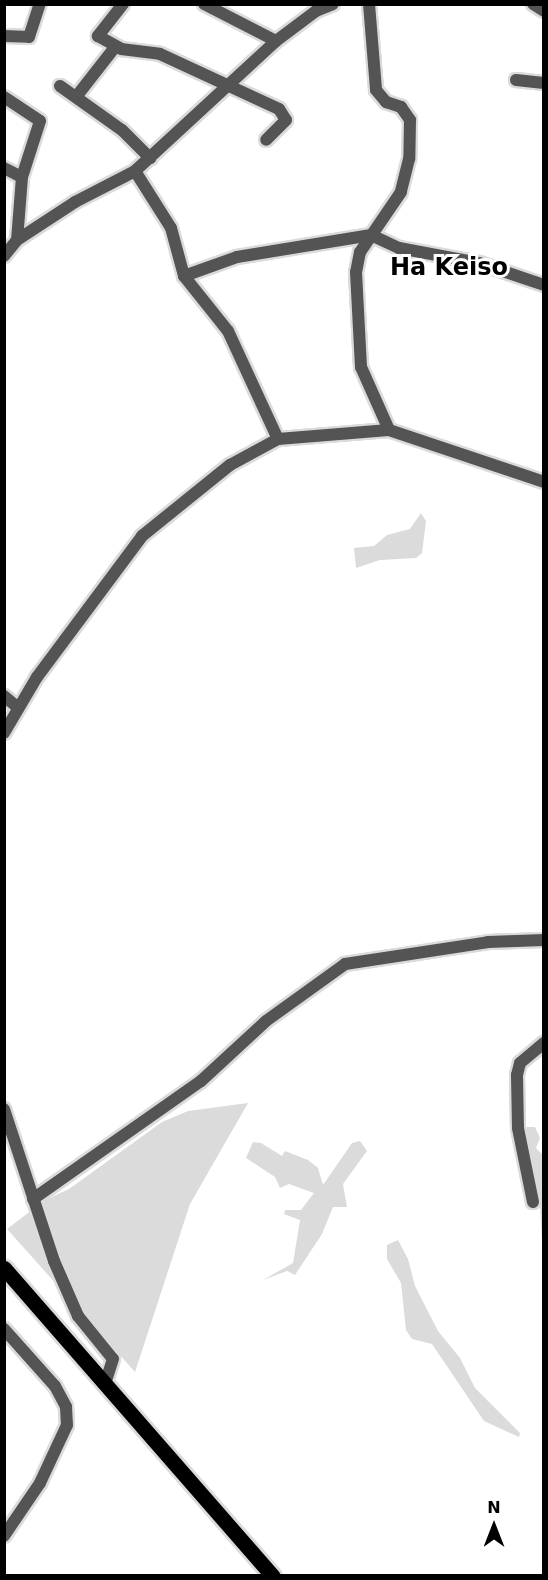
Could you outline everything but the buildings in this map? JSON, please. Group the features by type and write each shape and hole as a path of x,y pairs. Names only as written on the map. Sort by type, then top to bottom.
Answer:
{"main road":[{"path":"4,1268 273,1575"}],"street":[{"path":"123,4 98,36 115,47 160,54 279,108 286,120 266,140"},
{"path":"204,4 276,41"},
{"path":"4,256 17,240 75,202 135,171 230,86 312,8 333,4"},
{"path":"369,4 376,90 386,102 401,107 410,120 409,159 401,192 360,252 356,272 362,367 389,430"},
{"path":"533,4 543,11"},
{"path":"4,36 29,37 40,5"},
{"path":"76,97 115,47"},
{"path":"516,80 543,83"},
{"path":"60,86 122,130 150,158"},
{"path":"4,97 40,121 22,177 17,240"},
{"path":"4,168 22,177"},
{"path":"135,171 171,228 184,276 228,331 278,439"},
{"path":"184,276 237,257 371,235 399,248 479,263 543,285"},
{"path":"4,733 17,707 142,536 230,465 278,439 389,430 543,482"},
{"path":"4,696 17,707"},
{"path":"33,1199 201,1081 266,1021 345,964 488,942 543,940"},
{"path":"532,1202 518,1128 518,1075 520,1064 543,1043"},
{"path":"4,1109 54,1261 78,1316 113,1359 105,1383"},
{"path":"4,1329 51,1380 66,1407 67,1425 40,1483 4,1536"}],"shaded area":[{"path":"421,513 426,521 422,553 416,558 380,560 356,568 354,548 374,546 387,535 410,529"},
{"path":"248,1103 190,1204 135,1372 7,1229 45,1200 69,1189 162,1122 188,1111"},
{"path":"527,1127 535,1127 540,1138 536,1148 543,1155 543,1256 540,1206 531,1196 520,1139"},
{"path":"360,1141 367,1151 343,1184 347,1207 333,1207 322,1234 295,1275 287,1271 263,1280 293,1263 300,1220 284,1214 285,1210 301,1210 314,1193 289,1184 280,1188 275,1177 246,1158 253,1142 261,1143 282,1156 285,1151 308,1160 318,1168 323,1185 352,1143"},
{"path":"398,1240 408,1259 415,1286 438,1331 460,1358 475,1388 520,1433 519,1437 484,1421 432,1344 412,1339 406,1330 401,1283 387,1259 387,1245"}],"district":[{"name":"Ha Keiso","path":"449,268"}]}
